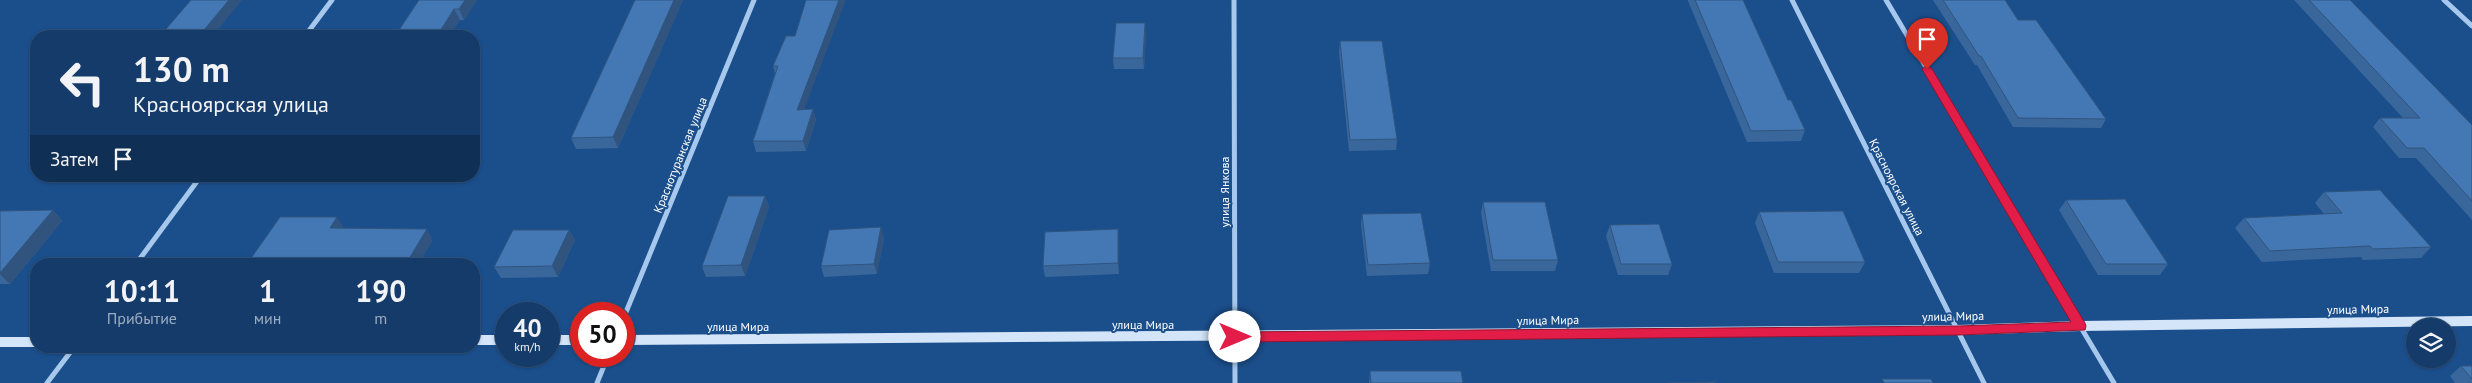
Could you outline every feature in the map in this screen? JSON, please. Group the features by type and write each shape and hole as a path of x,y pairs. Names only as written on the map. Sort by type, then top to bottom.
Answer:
{"main road":[{"name":"улица Мира","path":"635,340 1235,337 1958,330 2080,326 2472,321"},
{"path":"480,340 495,340"},
{"path":"0,342 30,342"}],"street":[{"path":"310,30 332,0"},
{"name":"Краснотуранская улица","path":"630,302 754,0"},
{"name":"улица Янкова","path":"1234,0 1235,383"},
{"name":"Красноярская улица","path":"1792,0 1984,383"},
{"path":"1886,0 2114,383"},
{"path":"2444,0 2472,26"},
{"path":"140,258 197,182"},
{"path":"47,383 69,353"},
{"path":"597,383 604,367"}],"building":[{"path":"191,0 229,0 204,30 165,30"},
{"path":"419,0 465,0 459,9 454,9 441,30 399,30"},
{"path":"635,0 674,0 613,137 571,138"},
{"path":"806,0 839,0 797,110 813,109 803,141 753,141 778,66 773,66 786,36 795,36"},
{"path":"1695,0 1743,0 1788,100 1791,100 1805,130 1751,131"},
{"path":"1943,0 2005,0 2018,20 2036,20 2106,119 2018,118 1981,56 1979,56"},
{"path":"2309,0 2350,0 2472,125 2472,201 2424,148 2407,148 2380,118 2420,118"},
{"path":"1116,23 1145,23 1143,58 1113,58"},
{"path":"1340,41 1382,41 1397,139 1350,140"},
{"path":"2380,190 2431,247 2373,249 2370,246 2270,251 2244,218 2342,213 2324,192"},
{"path":"728,196 765,196 741,265 702,266"},
{"path":"2125,199 2168,264 2106,264 2066,200"},
{"path":"1483,202 1545,202 1558,260 1493,260"},
{"path":"53,210 0,273 0,211"},
{"path":"1843,211 1865,262 1778,262 1759,212"},
{"path":"1421,213 1430,263 1368,265 1362,214"},
{"path":"280,217 337,217 330,228 427,229 410,258 251,258"},
{"path":"1659,224 1672,264 1621,264 1610,225"},
{"path":"881,227 874,264 821,266 829,230"},
{"path":"1118,229 1118,263 1043,266 1045,232"},
{"path":"513,230 569,230 552,266 494,267"},
{"path":"2461,366 2472,366 2472,379"},
{"path":"1370,371 1461,371 1463,383 1371,383"},
{"path":"1882,379 1931,379 1933,383 1884,383"},
{"path":"1715,382 1715,383 1667,383"}],"route":[{"path":"1235,337 1958,330 2080,326 1927,69"}]}
